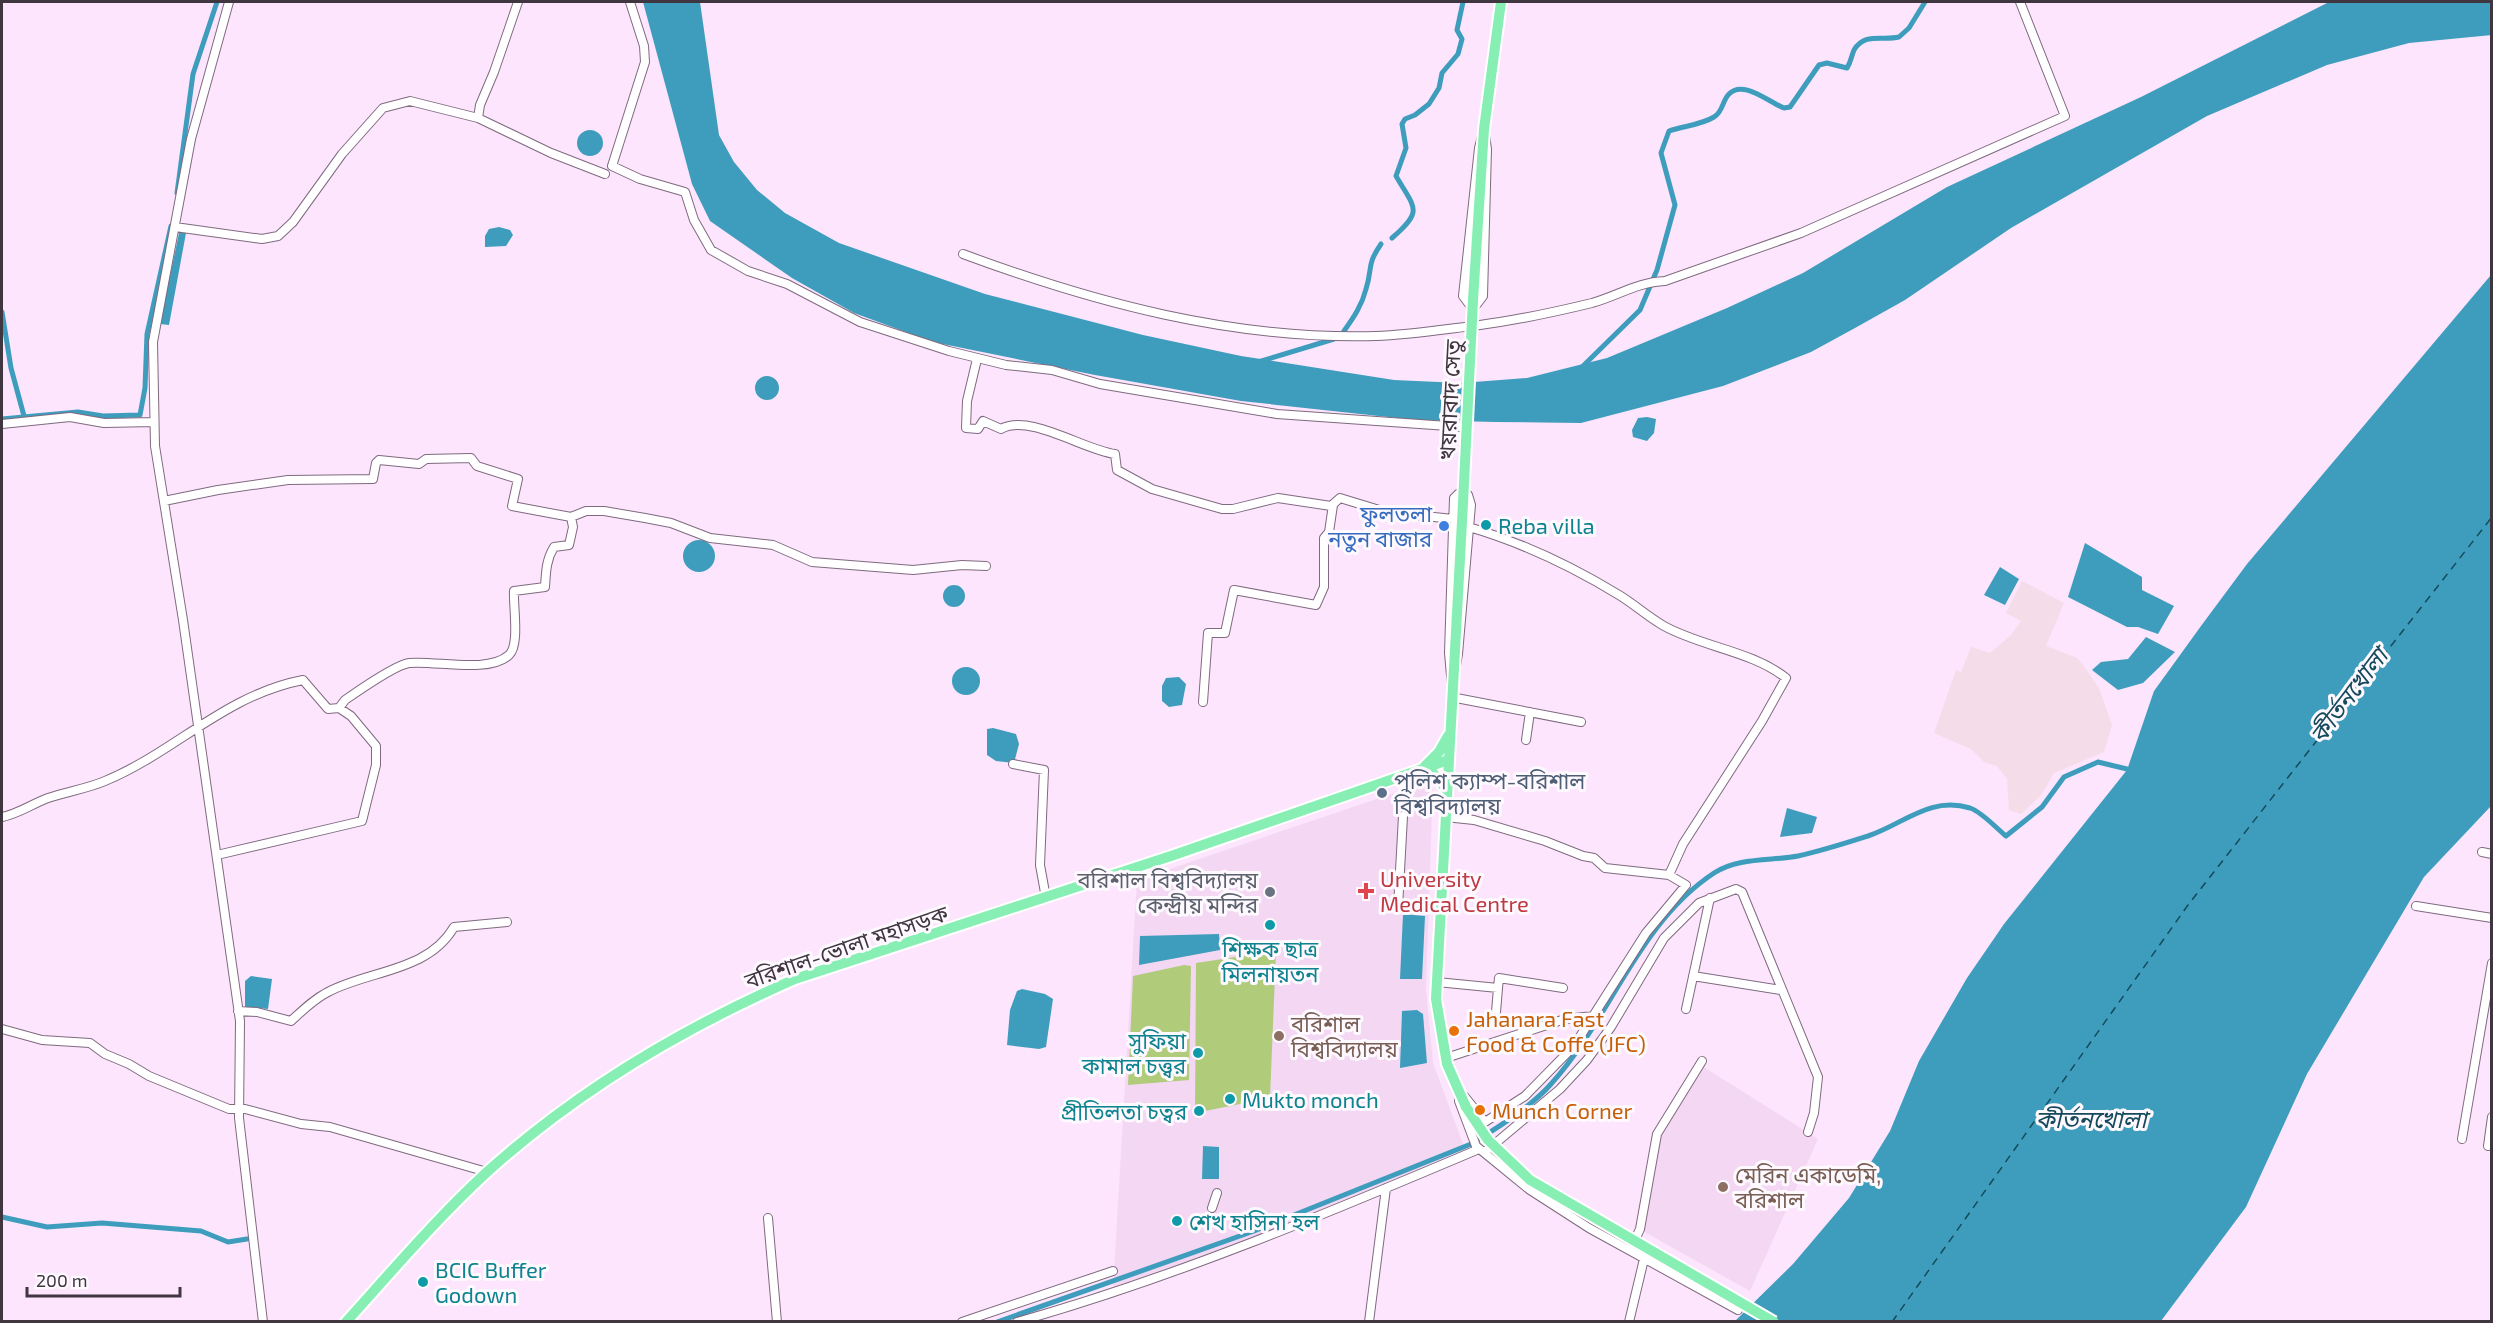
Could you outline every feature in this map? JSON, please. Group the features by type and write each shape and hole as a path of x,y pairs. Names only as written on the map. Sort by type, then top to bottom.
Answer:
{"highway":[{"name":"খয়রাবাদ সেতু","path":"1501,2 1484,129 1473,300 1446,789 1437,1016 1446,1058 1466,1107 1488,1140 1530,1180 1774,1322"},
{"path":"1446,789 1439,777 1420,770 1439,752 1449,736"},
{"name":"বরিশাল-ভোলা মহাসড়ক","path":"346,1322 460,1198 487,1172 597,1086 740,1003 795,979 1046,898 1448,760"}],"street":[{"path":"228,2 191,139 153,342 154,446 198,727 238,1011 239,1109 263,1322"},
{"path":"478,118 480,105 518,2"},
{"path":"630,2 644,46 645,62 612,166 640,179 685,192 694,220 711,250 748,271 787,284 860,322 977,359 1052,370 1122,388 1277,414 1462,427"},
{"path":"963,254 1027,277 1155,314 1233,328 1375,336 1479,325 1586,304 1644,282 1665,281 1801,233 2065,116 2019,2"},
{"path":"175,227 261,239 278,236 293,222 338,160 383,108 410,101 478,118 551,153 605,174"},
{"path":"1484,129 1487,149 1483,296 1478,304 1469,304 1463,296 1479,148 1484,129"},
{"path":"977,359 968,401 966,428 978,429 983,421 1001,429 1012,424 1057,434 1101,452 1115,454 1117,470 1152,489 1222,508 1233,509 1278,498 1333,505"},
{"path":"2,424 70,417 104,423 154,422"},
{"path":"164,501 218,490 288,480 373,479 376,463 379,460 419,464 426,459 471,458 477,466 518,479 512,506 571,517 586,511 604,511 645,518 670,523 710,538 773,545 812,562 913,570 962,565 986,566"},
{"path":"1458,494 1468,495 1471,505 1458,654 1452,692 1449,653 1453,519 1454,498 1458,494"},
{"path":"1203,702 1208,633 1225,633 1234,590 1316,605 1324,587 1324,538 1329,532 1333,505 1340,498 1386,512 1453,519"},
{"path":"339,708 345,700 408,663 468,665 498,661 510,654 515,645 514,591 545,587 545,570 551,551 554,547 569,544 573,527 571,517"},
{"path":"1469,527 1494,534 1572,570 1619,595 1665,626 1755,662 1786,678 1762,721 1683,844 1669,875"},
{"path":"2,817 80,787 104,782 198,727 229,706 261,691 303,680 328,709 339,708 351,716 376,746 376,765 362,821 217,855"},
{"path":"1452,692 1530,712 1581,722"},
{"path":"1526,740 1530,712"},
{"path":"1013,765 1044,770 1040,865 1046,898"},
{"path":"1398,907 1403,816"},
{"path":"1445,817 1474,820 1545,841 1594,858 1605,868 1669,875 1686,885 1646,933 1574,1046 1532,1089 1488,1122 1482,1120 1456,1086"},
{"path":"2482,852 2492,854"},
{"path":"1017,1322 1077,1305 1252,1243 1386,1188 1478,1146 1560,1089 1587,1060 1611,1027 1664,938 1698,903 1736,889 1742,892 1818,1077 1814,1113 1808,1132"},
{"path":"1686,1009 1710,898"},
{"path":"2416,906 2492,918"},
{"path":"238,1011 257,1012 291,1021 329,991 408,964 429,953 446,942 454,927 507,922"},
{"path":"2462,1138 2492,963"},
{"path":"1693,976 1781,990"},
{"path":"1496,1012 1499,978 1563,988"},
{"path":"1437,982 1498,988"},
{"path":"1446,1058 1565,1019 1594,1017"},
{"path":"2,1029 42,1040 90,1043 105,1054 129,1064 148,1076 230,1109 239,1109 301,1124 330,1127 487,1172"},
{"path":"1630,1251 1640,1228 1657,1134 1702,1060"},
{"path":"1456,1086 1478,1146 1547,1202 1644,1259 1738,1310"},
{"path":"2488,1146 2492,1117"},
{"path":"1369,1322 1386,1188"},
{"path":"1212,1208 1217,1193"},
{"path":"768,1218 777,1322"},
{"path":"1629,1322 1644,1259"},
{"path":"962,1322 1113,1271"}],"shaded area":[{"path":"2022,581 2064,603 2046,646 2077,658 2083,665 2099,688 2112,725 2104,752 2054,773 2041,795 2021,814 2009,810 2007,779 1997,766 1984,762 1971,749 1934,733 1956,670 1961,672 1971,647 1990,653 2011,635 2021,621 2006,613"},
{"name":"বরিশাল বিশ্ববিদ্যালয়","path":"1433,780 1426,989 1433,1063 1466,1152 1304,1221 1113,1290 1137,880"},
{"name":"মেরিন একাডেমি, বরিশাল","path":"1702,1066 1818,1139 1750,1291 1641,1230 1661,1133"}],"green space":[{"path":"1276,951 1270,1098 1195,1113 1196,963"},
{"path":"1184,965 1191,966 1189,1080 1128,1085 1133,976"}],"water":[{"path":"643,2 700,2 719,135 734,162 757,190 785,213 839,243 985,294 1143,335 1241,356 1394,380 1461,383 1527,378 1607,358 1727,308 1803,273 1947,187 2141,97 2329,2 2491,2 2492,35 2409,43 2327,65 2207,116 2011,228 1905,300 1811,352 1723,386 1581,423 1495,422 1416,420 1241,401 1095,375 933,342 854,313 792,278 710,221 692,184"},
{"path":"590,130 599,134 603,143 599,152 590,156 581,152 577,143 581,134"},
{"path":"499,227 510,230 513,235 506,246 485,247 485,236 489,229"},
{"path":"179,233 186,233 169,325 160,324"},
{"name":"কীর্তনখোলা","path":"2491,275 2491,806 2424,877 2307,1074 2246,1207 2161,1321 1734,1322 1793,1264 1849,1198 1890,1131 1919,1061 1967,978 2004,924 2127,770 2154,691 2247,564"},
{"path":"767,376 776,379 779,388 776,397 767,400 758,397 755,388 758,379"},
{"path":"1638,418 1656,419 1654,433 1647,441 1633,437 1632,430"},
{"path":"699,540 710,545 715,556 710,567 699,572 688,567 683,556 688,545"},
{"path":"2085,543 2142,577 2142,590 2174,606 2158,634 2138,627 2127,627 2068,597"},
{"path":"2000,567 2019,579 2005,605 1984,595"},
{"path":"954,585 962,588 965,596 962,604 954,607 946,604 943,596 946,588"},
{"path":"2146,637 2175,652 2143,683 2118,690 2092,670 2101,662 2128,659"},
{"path":"966,667 976,671 980,681 976,691 966,695 956,691 952,681 956,671"},
{"path":"1179,677 1186,684 1182,705 1169,707 1162,701 1162,686 1166,678"},
{"path":"993,728 1016,734 1019,744 1014,763 996,761 987,755 987,729"},
{"path":"1787,808 1817,817 1812,833 1780,837"},
{"path":"1403,914 1425,916 1422,979 1400,979"},
{"path":"1219,934 1220,950 1139,965 1140,936"},
{"path":"251,976 272,979 268,1009 245,1007 245,981"},
{"path":"1022,989 1045,994 1053,999 1046,1047 1039,1049 1007,1045 1010,1010 1017,991"},
{"path":"1417,1010 1423,1014 1427,1063 1400,1068 1402,1011"},
{"path":"1203,1146 1219,1147 1219,1179 1202,1179"}],"waterway":[{"path":"177,193 193,74 217,2"},
{"path":"1392,238 1409,221 1413,209 1412,203 1396,176 1406,148 1402,124 1405,119 1415,115 1429,104 1439,88 1442,73 1458,54 1462,39 1457,30 1463,2"},
{"path":"1581,368 1640,310 1657,270 1675,205 1661,153 1669,131 1714,117 1729,94 1735,90 1749,91 1784,108 1790,107 1819,65 1827,63 1847,68 1858,44 1874,38 1899,37 1909,28 1925,2"},
{"path":"2,419 78,412 103,416 140,415 145,388 147,334 171,226"},
{"path":"1344,331 1362,300 1372,262 1381,244"},
{"path":"2,312 11,368 24,416"},
{"path":"1258,362 1334,339"},
{"path":"997,1322 1254,1231 1481,1138 1524,1109 1551,1084 1572,1058 1626,972 1665,918 1688,894 1723,868 1744,862 1798,856 1824,849 1868,836 1929,808 1942,806 1955,805 1975,810 2006,836 2042,807 2064,777 2098,762 2127,769 2131,773"},
{"path":"2,1217 47,1227 102,1223 201,1231 228,1242 247,1239"}],"ferry route":[{"path":"1892,1322 2188,905 2492,517"}],"place":[{"name":"Reba villa","path":"1486,525"},
{"name":"ফুলতলা নতুন বাজার","path":"1444,526"},
{"name":"পুলিশ ক্যাম্প-বরিশাল বিশ্ববিদ্যালয়","path":"1382,793"},
{"name":"University Medical Centre","path":"1366,891"},
{"name":"বরিশাল বিশ্ববিদ্যালয় কেন্দ্রীয় মন্দির","path":"1270,892"},
{"name":"শিক্ষক ছাত্র মিলনায়তন","path":"1270,925"},
{"name":"Jahanara Fast Food & Coffe (JFC)","path":"1454,1031"},
{"name":"বরিশাল বিশ্ববিদ্যালয়","path":"1279,1036"},
{"name":"সুফিয়া কামাল চত্ত্বর","path":"1198,1053"},
{"name":"Mukto monch","path":"1230,1099"},
{"name":"Munch Corner","path":"1480,1110"},
{"name":"প্রীতিলতা চত্বর","path":"1199,1111"},
{"name":"মেরিন একাডেমি, বরিশাল","path":"1723,1187"},
{"name":"শেখ হাসিনা হল","path":"1177,1221"},
{"name":"BCIC Buffer Godown","path":"423,1282"}]}
